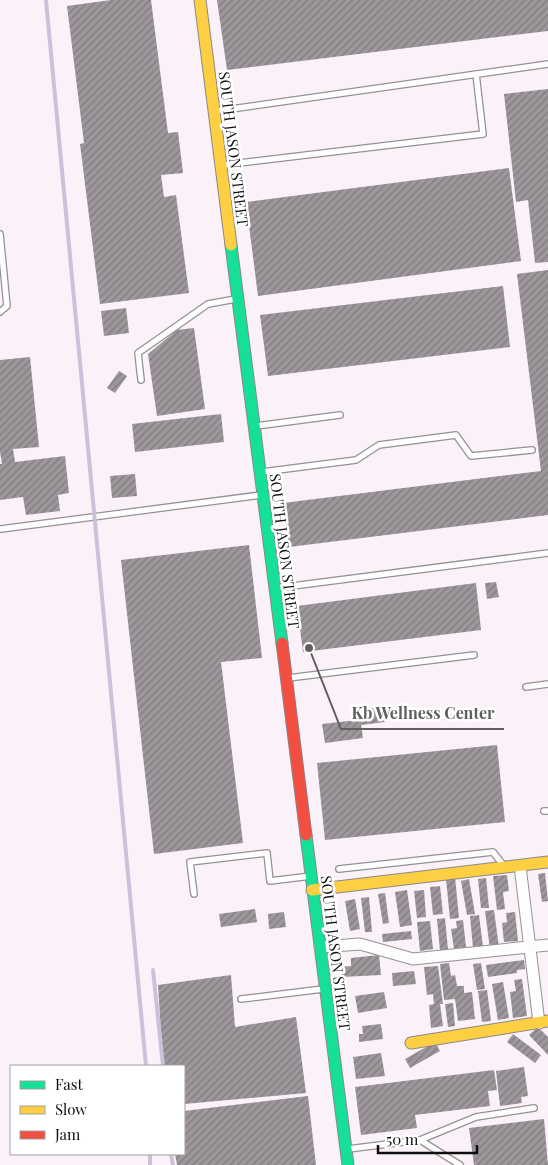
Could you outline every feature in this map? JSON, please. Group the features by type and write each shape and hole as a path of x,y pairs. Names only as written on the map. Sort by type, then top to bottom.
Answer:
{"street":[{"name":"SOUTH JASON STREET","path":"200,0 348,1165"},
{"path":"312,890 548,862"},
{"path":"411,1043 544,1022 530,947 520,866"},
{"path":"320,947 360,944 413,959 548,945"}],"lane":[{"path":"214,111 548,64"},
{"path":"221,165 483,134 476,74"},
{"path":"0,234 7,306 0,312"},
{"path":"141,380 138,353 208,304 238,299"},
{"path":"254,426 340,415"},
{"path":"260,472 356,460 379,445 456,435 471,456 532,450"},
{"path":"1,529 263,495"},
{"path":"274,588 548,553"},
{"path":"286,679 474,655"},
{"path":"526,687 548,684"},
{"path":"339,869 493,852 505,867"},
{"path":"194,894 190,862 267,853 270,881 311,876"},
{"path":"241,999 325,989"},
{"path":"346,1149 420,1140 476,1117 534,1108"},
{"path":"420,1140 460,1165"}],"building":[{"path":"111,0 151,0 168,133 178,132 183,173 161,175 164,197 176,195 189,293 100,304 80,144 84,143 67,6"},
{"path":"217,0 548,0 548,31 227,70"},
{"path":"548,89 548,262 535,263 528,200 516,202 504,94"},
{"path":"509,168 521,261 258,296 246,202"},
{"path":"548,270 548,515 289,547 283,503 541,471 517,274"},
{"path":"503,286 510,347 268,376 260,315"},
{"path":"126,308 129,333 104,336 101,311"},
{"path":"194,328 205,409 157,416 148,354 177,330"},
{"path":"30,357 39,447 13,449 15,462 65,456 69,493 58,495 60,511 26,515 23,497 0,500 0,464 2,464 0,452 0,360"},
{"path":"119,371 127,376 115,393 107,388"},
{"path":"221,414 224,442 135,452 132,424"},
{"path":"135,474 137,496 112,498 110,476"},
{"path":"249,545 262,658 221,662 243,843 154,854 121,560"},
{"path":"496,582 499,597 487,599 485,583"},
{"path":"476,583 481,630 303,652 297,606"},
{"path":"383,707 385,722 361,725 363,738 325,743 322,724 357,720 356,710"},
{"path":"497,745 505,822 325,840 317,763"},
{"path":"545,873 548,901 542,902 538,874"},
{"path":"507,875 509,891 503,892 505,909 497,910 493,876"},
{"path":"455,877 459,918 450,919 446,879"},
{"path":"486,878 489,908 481,908 478,879"},
{"path":"469,879 475,914 467,915 461,881"},
{"path":"440,886 443,914 433,915 430,887"},
{"path":"407,890 412,925 400,927 395,892"},
{"path":"424,890 426,917 417,918 414,891"},
{"path":"385,893 389,923 383,924 378,894"},
{"path":"369,897 372,932 365,932 361,898"},
{"path":"355,899 360,929 350,931 345,901"},
{"path":"255,909 257,922 221,927 219,914"},
{"path":"494,910 499,948 490,949 485,911"},
{"path":"284,912 286,927 269,929 268,914"},
{"path":"515,912 518,941 504,942 502,923 507,922 506,913"},
{"path":"479,915 483,947 473,948 470,916"},
{"path":"445,918 448,950 440,951 437,919"},
{"path":"463,920 466,947 454,949 451,929 457,928 456,921"},
{"path":"430,921 433,949 420,951 417,922"},
{"path":"411,931 412,939 383,942 382,934"},
{"path":"379,955 381,975 342,977 341,967 351,966 351,958"},
{"path":"524,960 525,969 517,970 517,973 488,977 486,965"},
{"path":"449,963 451,976 455,975 457,986 464,986 464,993 472,992 475,1019 458,1021 455,999 444,1000 440,964"},
{"path":"481,963 485,989 477,990 473,964"},
{"path":"438,966 443,1004 440,1004 443,1026 431,1028 429,1005 434,1004 433,994 427,995 424,967"},
{"path":"414,971 416,984 393,986 392,973"},
{"path":"231,975 235,1027 296,1017 306,1093 185,1104 185,1065 163,1065 158,985"},
{"path":"522,979 527,1016 513,1018 510,992 516,991 514,980"},
{"path":"503,982 509,1018 498,1020 492,984"},
{"path":"487,990 491,1021 482,1022 478,991"},
{"path":"384,992 387,1008 358,1013 355,996"},
{"path":"453,1003 455,1026 448,1027 445,1004"},
{"path":"381,1024 383,1039 359,1042 359,1034 363,1034 362,1026"},
{"path":"538,1027 548,1037 548,1055 529,1035"},
{"path":"513,1034 541,1055 535,1063 507,1042"},
{"path":"435,1042 440,1051 410,1068 405,1059"},
{"path":"381,1053 385,1076 356,1079 353,1057"},
{"path":"524,1067 528,1096 521,1097 522,1103 500,1106 496,1071"},
{"path":"494,1070 497,1090 488,1091 490,1106 415,1115 417,1128 361,1135 355,1087"},
{"path":"308,1096 316,1165 177,1165 175,1155 185,1155 185,1111"},
{"path":"544,1119 548,1165 474,1165 469,1128"}],"railway":[{"path":"46,0 146,1065"},
{"path":"153,970 163,1065"},
{"path":"150,1155 150,1165"},
{"path":"171,1155 173,1165"}],"traffic: fast":[{"path":"231,245 282,643"},
{"path":"306,835 348,1165"}],"traffic: slow":[{"path":"200,0 231,245"},
{"path":"312,890 548,862"},
{"path":"411,1043 548,1021"}],"traffic: jam":[{"path":"282,643 306,835"}],"place":[{"name":"Kb Wellness Center","path":"309,648"}]}
